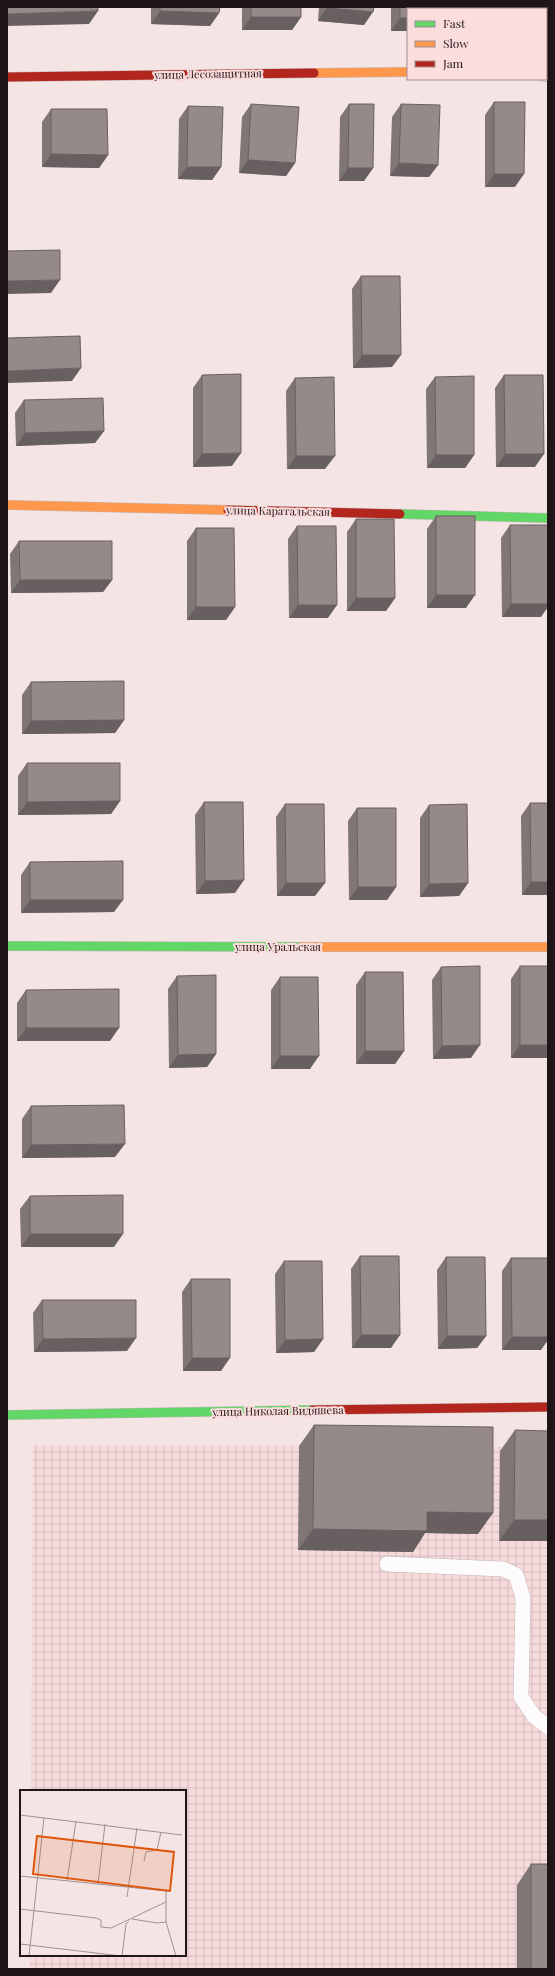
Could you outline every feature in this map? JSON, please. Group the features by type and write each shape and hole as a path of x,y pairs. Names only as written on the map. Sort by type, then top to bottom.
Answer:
{"street":[{"name":"улица Лесозащитная","path":"7,77 407,72"},
{"name":"улица Каратальская","path":"7,505 548,518"},
{"name":"улица Уральская","path":"7,946 548,947"},
{"name":"улица Николая Видяшева","path":"7,1414 548,1408"}],"lane":[{"path":"387,1564 503,1568 516,1575 523,1598 521,1697 534,1716 548,1727"}],"shaded area":[{"path":"33,1445 548,1447 548,1969 30,1969 30,1956 186,1956 186,1790 31,1790"}],"building":[{"path":"7,7 98,7 98,11 7,14"},
{"path":"160,7 220,7 219,13 160,11"},
{"path":"251,7 301,7 301,17 251,17"},
{"path":"327,7 374,7 373,12"},
{"path":"400,7 447,7 407,8 407,18 400,18"},
{"path":"478,7 524,7 524,8"},
{"path":"494,102 525,102 524,174 494,174"},
{"path":"251,104 299,107 295,163 248,160"},
{"path":"349,104 374,104 373,168 348,168"},
{"path":"401,104 440,105 438,165 399,163"},
{"path":"188,106 223,107 221,167 187,167"},
{"path":"51,109 107,109 108,155 51,154"},
{"path":"60,250 60,280 7,281 7,251"},
{"path":"361,276 400,276 401,355 362,355"},
{"path":"80,336 81,368 7,371 7,338"},
{"path":"241,374 241,453 202,454 202,375"},
{"path":"504,375 543,375 544,454 505,454"},
{"path":"474,376 474,455 436,455 435,377"},
{"path":"334,377 335,456 296,456 295,378"},
{"path":"103,398 104,431 25,433 24,400"},
{"path":"436,516 475,516 475,595 436,595"},
{"path":"356,519 394,519 395,598 356,598"},
{"path":"510,525 548,525 548,604 511,604"},
{"path":"297,526 336,526 337,605 298,605"},
{"path":"196,528 234,528 235,607 196,607"},
{"path":"19,541 112,541 112,580 20,580"},
{"path":"124,681 124,720 31,721 31,682"},
{"path":"27,763 120,763 120,801 27,802"},
{"path":"204,802 243,802 244,880 205,881"},
{"path":"530,803 548,803 548,882 531,882"},
{"path":"285,804 324,804 325,883 286,883"},
{"path":"467,804 468,883 429,884 429,805"},
{"path":"357,808 396,808 396,887 358,887"},
{"path":"123,861 123,900 30,900 30,862"},
{"path":"480,966 480,1045 442,1046 441,967"},
{"path":"520,966 548,966 548,1045 520,1045"},
{"path":"365,972 403,972 404,1051 365,1051"},
{"path":"216,975 216,1054 178,1055 177,976"},
{"path":"280,977 318,977 319,1056 280,1056"},
{"path":"119,989 119,1028 26,1028 26,990"},
{"path":"124,1105 125,1144 31,1145 31,1106"},
{"path":"123,1195 123,1234 30,1234 30,1196"},
{"path":"360,1256 399,1256 400,1335 361,1335"},
{"path":"446,1257 485,1257 486,1336 447,1336"},
{"path":"511,1258 548,1258 548,1337 512,1337"},
{"path":"284,1261 322,1261 323,1339 285,1340"},
{"path":"191,1279 230,1279 230,1358 192,1358"},
{"path":"42,1300 136,1300 136,1338 43,1339"},
{"path":"314,1425 493,1427 493,1513 427,1512 427,1531 313,1529"},
{"path":"515,1430 548,1431 548,1520 514,1520"},
{"path":"531,1864 548,1864 548,1969 531,1969"}],"traffic: fast":[{"path":"400,514 548,518"},
{"path":"7,946 301,947"},
{"path":"7,1415 312,1410"}],"traffic: slow":[{"path":"314,73 407,72"},
{"path":"7,505 228,510"},
{"path":"301,947 548,947"}],"traffic: jam":[{"path":"7,77 314,73"},
{"path":"228,510 400,514"},
{"path":"312,1410 548,1407"}]}
